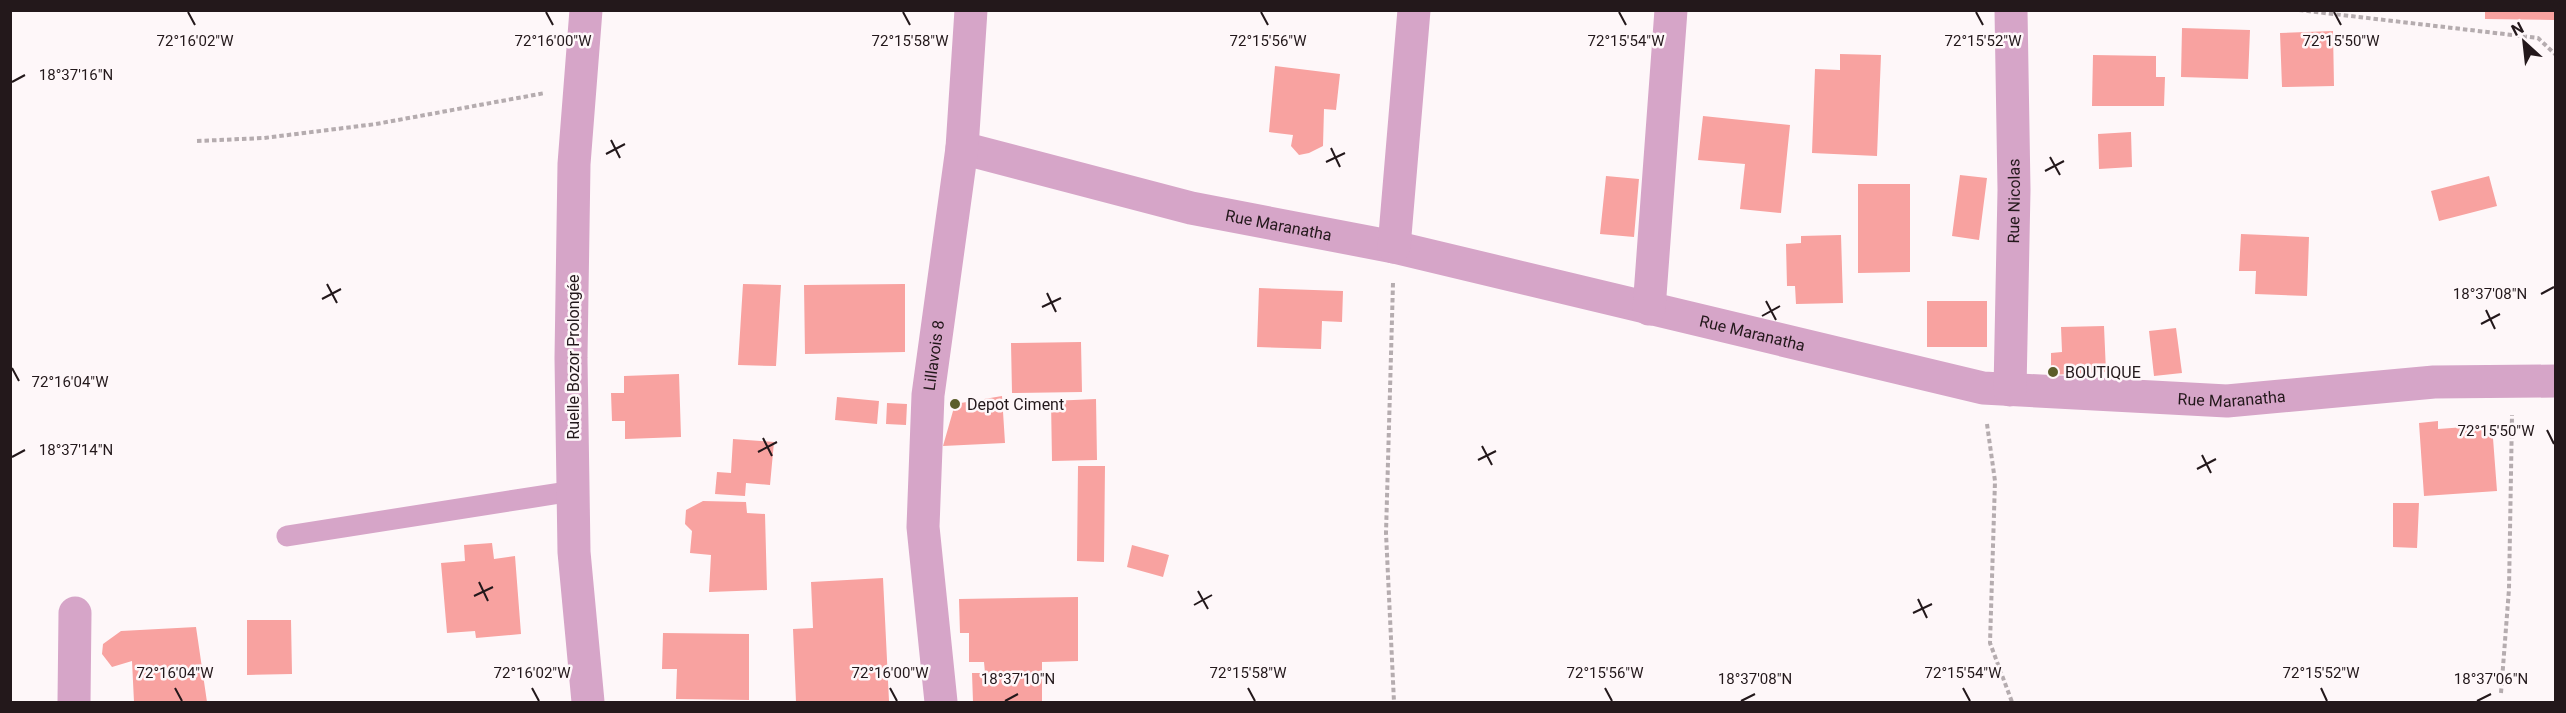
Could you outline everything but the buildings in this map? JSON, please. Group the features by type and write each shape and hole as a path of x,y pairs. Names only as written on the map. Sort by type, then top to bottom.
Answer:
{"street":[{"name":"Ruelle Bozor Prolongée","path":"586,10 574,175 571,358 574,552 588,702"},
{"name":"Lillavois 8","path":"941,702 923,527 927,417 962,148 971,10"},
{"path":"1394,247 1414,10"},
{"path":"1648,309 1671,10"},
{"name":"Rue Nicolas","path":"1996,389 2014,190 2011,10"},
{"name":"Rue Maranatha","path":"962,148 1191,208 1394,247 1648,309 1996,389 2227,400 2434,382 2556,381"},
{"path":"75,613 75,702"}],"lane":[{"path":"287,536 573,490"}],"path":[{"path":"2300,10 2538,38 2556,55"},
{"path":"197,141 264,138 376,124 581,85"},
{"path":"1394,247 1386,533 1394,702"},
{"path":"2500,693 2509,589 2512,381"},
{"path":"1996,389 1990,643 2012,702"}],"place":[{"name":"BOUTIQUE","path":"2053,372"},
{"name":"Depot Ciment","path":"955,404"}]}
